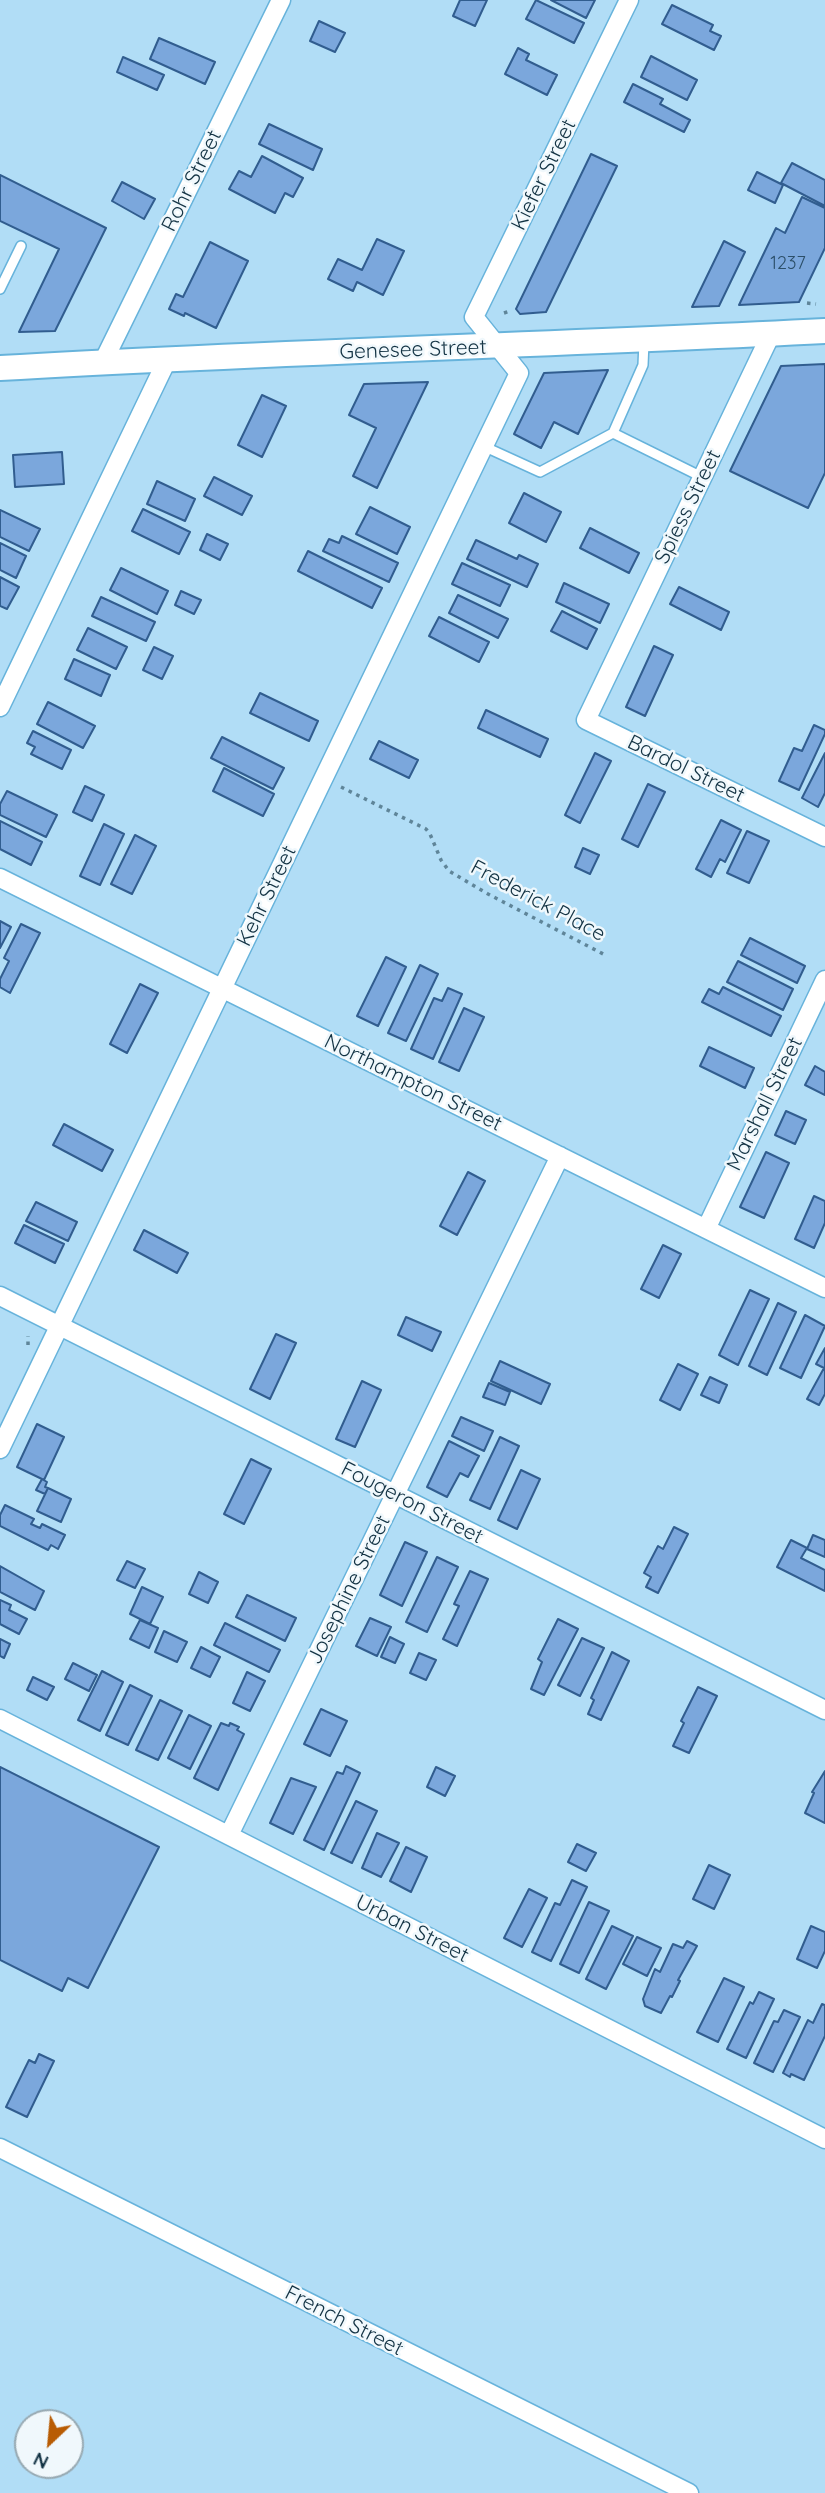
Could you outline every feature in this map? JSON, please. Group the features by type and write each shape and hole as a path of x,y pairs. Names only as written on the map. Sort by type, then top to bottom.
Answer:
{"main road":[{"name":"Genesee Street","path":"0,368 168,358 644,340 772,332 821,320"}],"street":[{"name":"Rohr Street","path":"103,362 281,0"},
{"name":"Kiefer Street","path":"498,346 474,317 629,0"},
{"name":"Spiess Street","path":"605,681 772,332"},
{"name":"Kehr Street","path":"0,1449 519,373 498,346"},
{"path":"0,708 168,358"},
{"name":"Bardol Street","path":"605,681 586,720 825,837"},
{"name":"Northampton Street","path":"0,878 825,1288"},
{"name":"Marshall Street","path":"706,1229 825,980"},
{"name":"Josephine Street","path":"229,1836 560,1156"},
{"name":"Fougeron Street","path":"0,1296 825,1710"},
{"name":"Urban Street","path":"0,1719 825,2139"},
{"name":"French Street","path":"0,2148 689,2493"}],"lane":[{"path":"0,289 21,246"},
{"path":"483,446 540,472 613,433 643,365 644,340"},
{"path":"613,433 702,477"}],"path":[{"path":"807,303 821,320"},
{"path":"505,313 510,311"},
{"name":"Frederick Place","path":"323,779 426,829 449,871 607,956"}],"building":[{"path":"460,0 487,0 475,26 453,16"},
{"path":"536,0 584,23 574,43 526,19"},
{"path":"551,0 595,0 586,18"},
{"path":"672,5 713,25 710,31 721,36 714,50 662,24"},
{"path":"319,21 345,33 335,52 310,41"},
{"path":"159,38 215,62 205,84 150,59"},
{"path":"518,48 529,54 526,60 557,75 547,95 505,74"},
{"path":"651,56 697,80 687,100 641,77"},
{"path":"123,57 164,75 157,90 117,72"},
{"path":"633,84 663,99 660,104 690,120 684,132 624,102"},
{"path":"269,124 322,149 313,170 259,144"},
{"path":"591,154 617,166 546,312 520,314 516,309"},
{"path":"262,156 303,178 293,197 285,193 275,213 229,189 239,171 251,177"},
{"path":"792,163 825,180 825,206 781,183"},
{"path":"757,172 783,185 775,203 748,190"},
{"path":"0,175 106,228 55,331 19,332 59,249 0,221"},
{"path":"122,182 155,199 144,219 112,201"},
{"path":"802,197 825,208 825,248 799,302 739,305 776,228 785,233"},
{"path":"377,239 404,251 383,295 357,282 353,291 328,279 338,259 362,270"},
{"path":"724,241 745,252 719,306 692,307"},
{"path":"210,242 248,261 216,328 185,313 184,316 169,309 176,294 183,297"},
{"path":"825,364 825,473 808,508 730,471 781,366"},
{"path":"608,370 578,434 554,422 541,448 514,434 544,373"},
{"path":"428,382 377,488 353,476 376,428 349,415 364,384"},
{"path":"262,395 286,406 262,457 238,445"},
{"path":"62,452 64,484 15,487 13,455"},
{"path":"214,477 252,496 242,515 204,496"},
{"path":"157,481 195,499 185,521 147,504"},
{"path":"524,493 561,512 546,542 509,523"},
{"path":"370,507 410,527 397,554 356,534"},
{"path":"143,509 190,532 179,554 132,531"},
{"path":"0,510 40,529 29,551 0,537"},
{"path":"590,528 639,553 629,573 580,548"},
{"path":"207,534 228,544 220,560 200,550"},
{"path":"342,536 398,563 389,582 323,551 329,539 339,543"},
{"path":"476,540 517,559 519,555 538,564 527,587 467,559"},
{"path":"0,543 26,556 16,578 0,570"},
{"path":"308,551 382,588 372,608 298,571"},
{"path":"462,563 510,585 500,606 452,584"},
{"path":"121,568 168,591 157,614 110,590"},
{"path":"0,577 19,587 7,609 0,606"},
{"path":"564,583 609,604 600,623 556,602"},
{"path":"679,587 729,612 721,630 670,604"},
{"path":"181,591 201,600 194,614 175,605"},
{"path":"458,595 508,619 498,638 449,613"},
{"path":"101,597 155,622 146,641 92,616"},
{"path":"562,611 597,629 587,649 551,631"},
{"path":"439,617 489,642 479,662 429,636"},
{"path":"88,628 127,647 116,669 77,650"},
{"path":"654,646 673,655 645,716 626,707"},
{"path":"154,647 173,656 162,679 143,670"},
{"path":"74,659 110,675 101,696 65,679"},
{"path":"260,693 318,721 309,741 250,713"},
{"path":"48,702 95,726 83,748 37,724"},
{"path":"486,710 548,739 540,757 478,728"},
{"path":"814,725 825,730 825,734 799,790 779,781 794,748 802,751"},
{"path":"33,731 71,750 62,769 31,754 35,747 27,743"},
{"path":"222,737 284,768 273,789 211,758"},
{"path":"379,741 418,760 409,778 370,759"},
{"path":"595,753 611,761 580,823 565,815"},
{"path":"825,753 825,793 818,807 802,798"},
{"path":"224,768 274,794 263,816 213,791"},
{"path":"648,784 665,792 638,847 622,839"},
{"path":"85,786 104,795 92,821 73,812"},
{"path":"7,791 57,815 46,837 0,815 0,804"},
{"path":"721,820 741,830 725,862 720,859 711,877 696,869"},
{"path":"0,821 42,842 31,865 0,849"},
{"path":"104,824 124,834 100,885 80,876"},
{"path":"747,831 769,841 749,883 727,873"},
{"path":"135,835 156,846 132,894 111,884"},
{"path":"583,848 599,855 590,874 575,867"},
{"path":"0,921 11,927 0,948"},
{"path":"21,924 40,933 10,993 0,987 0,979 9,961 4,958"},
{"path":"750,938 805,966 797,983 741,955"},
{"path":"386,957 406,967 378,1026 357,1016"},
{"path":"738,961 793,989 783,1010 727,982"},
{"path":"420,965 438,974 406,1041 388,1033"},
{"path":"140,984 158,993 127,1053 110,1044"},
{"path":"723,987 781,1016 771,1036 702,1002 709,989 719,994"},
{"path":"448,988 462,994 433,1059 411,1049 434,998 442,1001"},
{"path":"464,1008 484,1017 459,1071 439,1062"},
{"path":"709,1047 754,1068 745,1088 700,1066"},
{"path":"815,1066 825,1072 825,1095 805,1085"},
{"path":"786,1111 806,1120 795,1144 775,1135"},
{"path":"64,1124 113,1150 102,1171 53,1145"},
{"path":"766,1152 789,1163 764,1218 740,1207"},
{"path":"468,1172 485,1181 457,1235 440,1226"},
{"path":"814,1196 825,1201 825,1223 814,1248 795,1239"},
{"path":"36,1202 77,1222 68,1241 26,1221"},
{"path":"24,1225 64,1244 55,1263 15,1243"},
{"path":"144,1230 188,1253 177,1273 134,1250"},
{"path":"663,1245 681,1254 659,1298 641,1289"},
{"path":"750,1290 769,1299 738,1365 719,1355"},
{"path":"778,1303 796,1312 767,1375 749,1366"},
{"path":"805,1315 825,1326 801,1378 780,1368"},
{"path":"406,1317 441,1332 432,1351 398,1335"},
{"path":"276,1334 296,1343 270,1399 250,1389"},
{"path":"825,1348 825,1394 819,1405 807,1399 824,1368 816,1364"},
{"path":"500,1361 550,1384 541,1404 491,1381"},
{"path":"678,1364 698,1374 680,1410 660,1400"},
{"path":"710,1377 727,1385 719,1403 701,1395"},
{"path":"362,1381 381,1390 355,1447 336,1439"},
{"path":"489,1383 510,1392 505,1405 483,1397"},
{"path":"461,1417 493,1431 484,1451 452,1436"},
{"path":"37,1424 64,1437 44,1480 17,1467"},
{"path":"500,1437 519,1446 490,1509 470,1500"},
{"path":"449,1441 479,1456 468,1477 460,1473 447,1497 427,1487"},
{"path":"251,1459 271,1469 244,1524 224,1514"},
{"path":"521,1470 540,1479 517,1529 498,1520"},
{"path":"42,1479 47,1482 45,1494 36,1490"},
{"path":"48,1488 71,1499 61,1522 37,1511"},
{"path":"5,1505 34,1519 31,1524 40,1528 42,1524 65,1535 58,1549 51,1545 48,1550 0,1526 0,1515"},
{"path":"674,1527 688,1534 658,1593 646,1587 651,1577 644,1573 658,1546 663,1549"},
{"path":"813,1535 825,1540 825,1557 807,1549"},
{"path":"791,1540 807,1548 801,1558 825,1570 825,1591 777,1567"},
{"path":"405,1542 427,1552 402,1606 380,1595"},
{"path":"437,1557 458,1567 427,1632 406,1622"},
{"path":"127,1561 145,1569 135,1588 117,1580"},
{"path":"0,1566 44,1591 35,1610 0,1592"},
{"path":"470,1571 488,1579 457,1646 443,1639 459,1606 454,1604"},
{"path":"199,1572 218,1582 208,1603 189,1594"},
{"path":"142,1587 163,1597 150,1624 130,1614"},
{"path":"247,1595 296,1618 285,1641 236,1617"},
{"path":"0,1600 11,1605 9,1610 27,1619 19,1634 0,1624"},
{"path":"370,1618 391,1627 377,1656 356,1646"},
{"path":"558,1619 578,1629 544,1695 531,1689 542,1662 538,1659"},
{"path":"140,1620 158,1628 149,1648 130,1639"},
{"path":"225,1623 280,1650 269,1672 214,1645"},
{"path":"164,1631 187,1642 177,1662 155,1652"},
{"path":"390,1637 404,1644 395,1663 381,1657"},
{"path":"582,1638 604,1648 580,1696 558,1685"},
{"path":"0,1639 10,1644 4,1658 0,1656"},
{"path":"201,1647 220,1657 210,1677 191,1668"},
{"path":"612,1652 629,1661 601,1720 588,1714 594,1700 591,1698"},
{"path":"419,1653 436,1660 426,1680 410,1673"},
{"path":"73,1663 97,1675 89,1691 65,1679"},
{"path":"102,1671 123,1682 100,1731 78,1720"},
{"path":"247,1672 265,1681 250,1711 233,1703"},
{"path":"33,1677 54,1687 47,1700 27,1690"},
{"path":"130,1685 152,1696 128,1745 106,1735"},
{"path":"698,1687 717,1696 689,1753 673,1746 684,1723 681,1721"},
{"path":"160,1700 182,1711 158,1760 136,1750"},
{"path":"321,1709 347,1721 330,1756 304,1744"},
{"path":"189,1715 211,1726 190,1769 168,1758"},
{"path":"221,1723 239,1727 237,1730 244,1734 218,1790 194,1778"},
{"path":"346,1766 360,1773 324,1850 304,1840 337,1772 343,1774"},
{"path":"0,1767 159,1847 88,1988 68,1978 62,1991 0,1960"},
{"path":"436,1767 455,1776 445,1796 427,1787"},
{"path":"825,1771 825,1823 805,1813 814,1793 812,1792"},
{"path":"291,1778 316,1787 293,1834 270,1823"},
{"path":"356,1801 377,1811 352,1863 331,1853"},
{"path":"377,1833 399,1843 381,1877 362,1868"},
{"path":"577,1844 596,1853 586,1871 568,1862"},
{"path":"406,1847 427,1857 411,1892 390,1881"},
{"path":"709,1865 730,1875 714,1909 693,1899"},
{"path":"572,1880 587,1887 551,1961 532,1952 555,1903 560,1905"},
{"path":"529,1889 547,1898 522,1947 504,1938"},
{"path":"589,1902 609,1911 579,1973 560,1964"},
{"path":"612,1926 633,1936 606,1989 586,1979"},
{"path":"811,1926 825,1932 825,1951 817,1968 797,1959"},
{"path":"637,1937 661,1948 647,1976 623,1964"},
{"path":"687,1941 697,1946 672,1997 670,1996 661,2013 645,2006 643,1999 655,1969 660,1972 673,1944 683,1948"},
{"path":"724,1978 744,1987 718,2042 697,2032"},
{"path":"759,1992 774,1999 746,2058 727,2049 750,2002 753,2004"},
{"path":"822,2004 825,2005 825,2036 804,2080 791,2074 790,2077 783,2073 808,2020 813,2023"},
{"path":"784,2010 800,2017 773,2072 754,2063 774,2021 778,2022"},
{"path":"39,2054 54,2061 27,2117 6,2107 29,2060 35,2063"}]}
